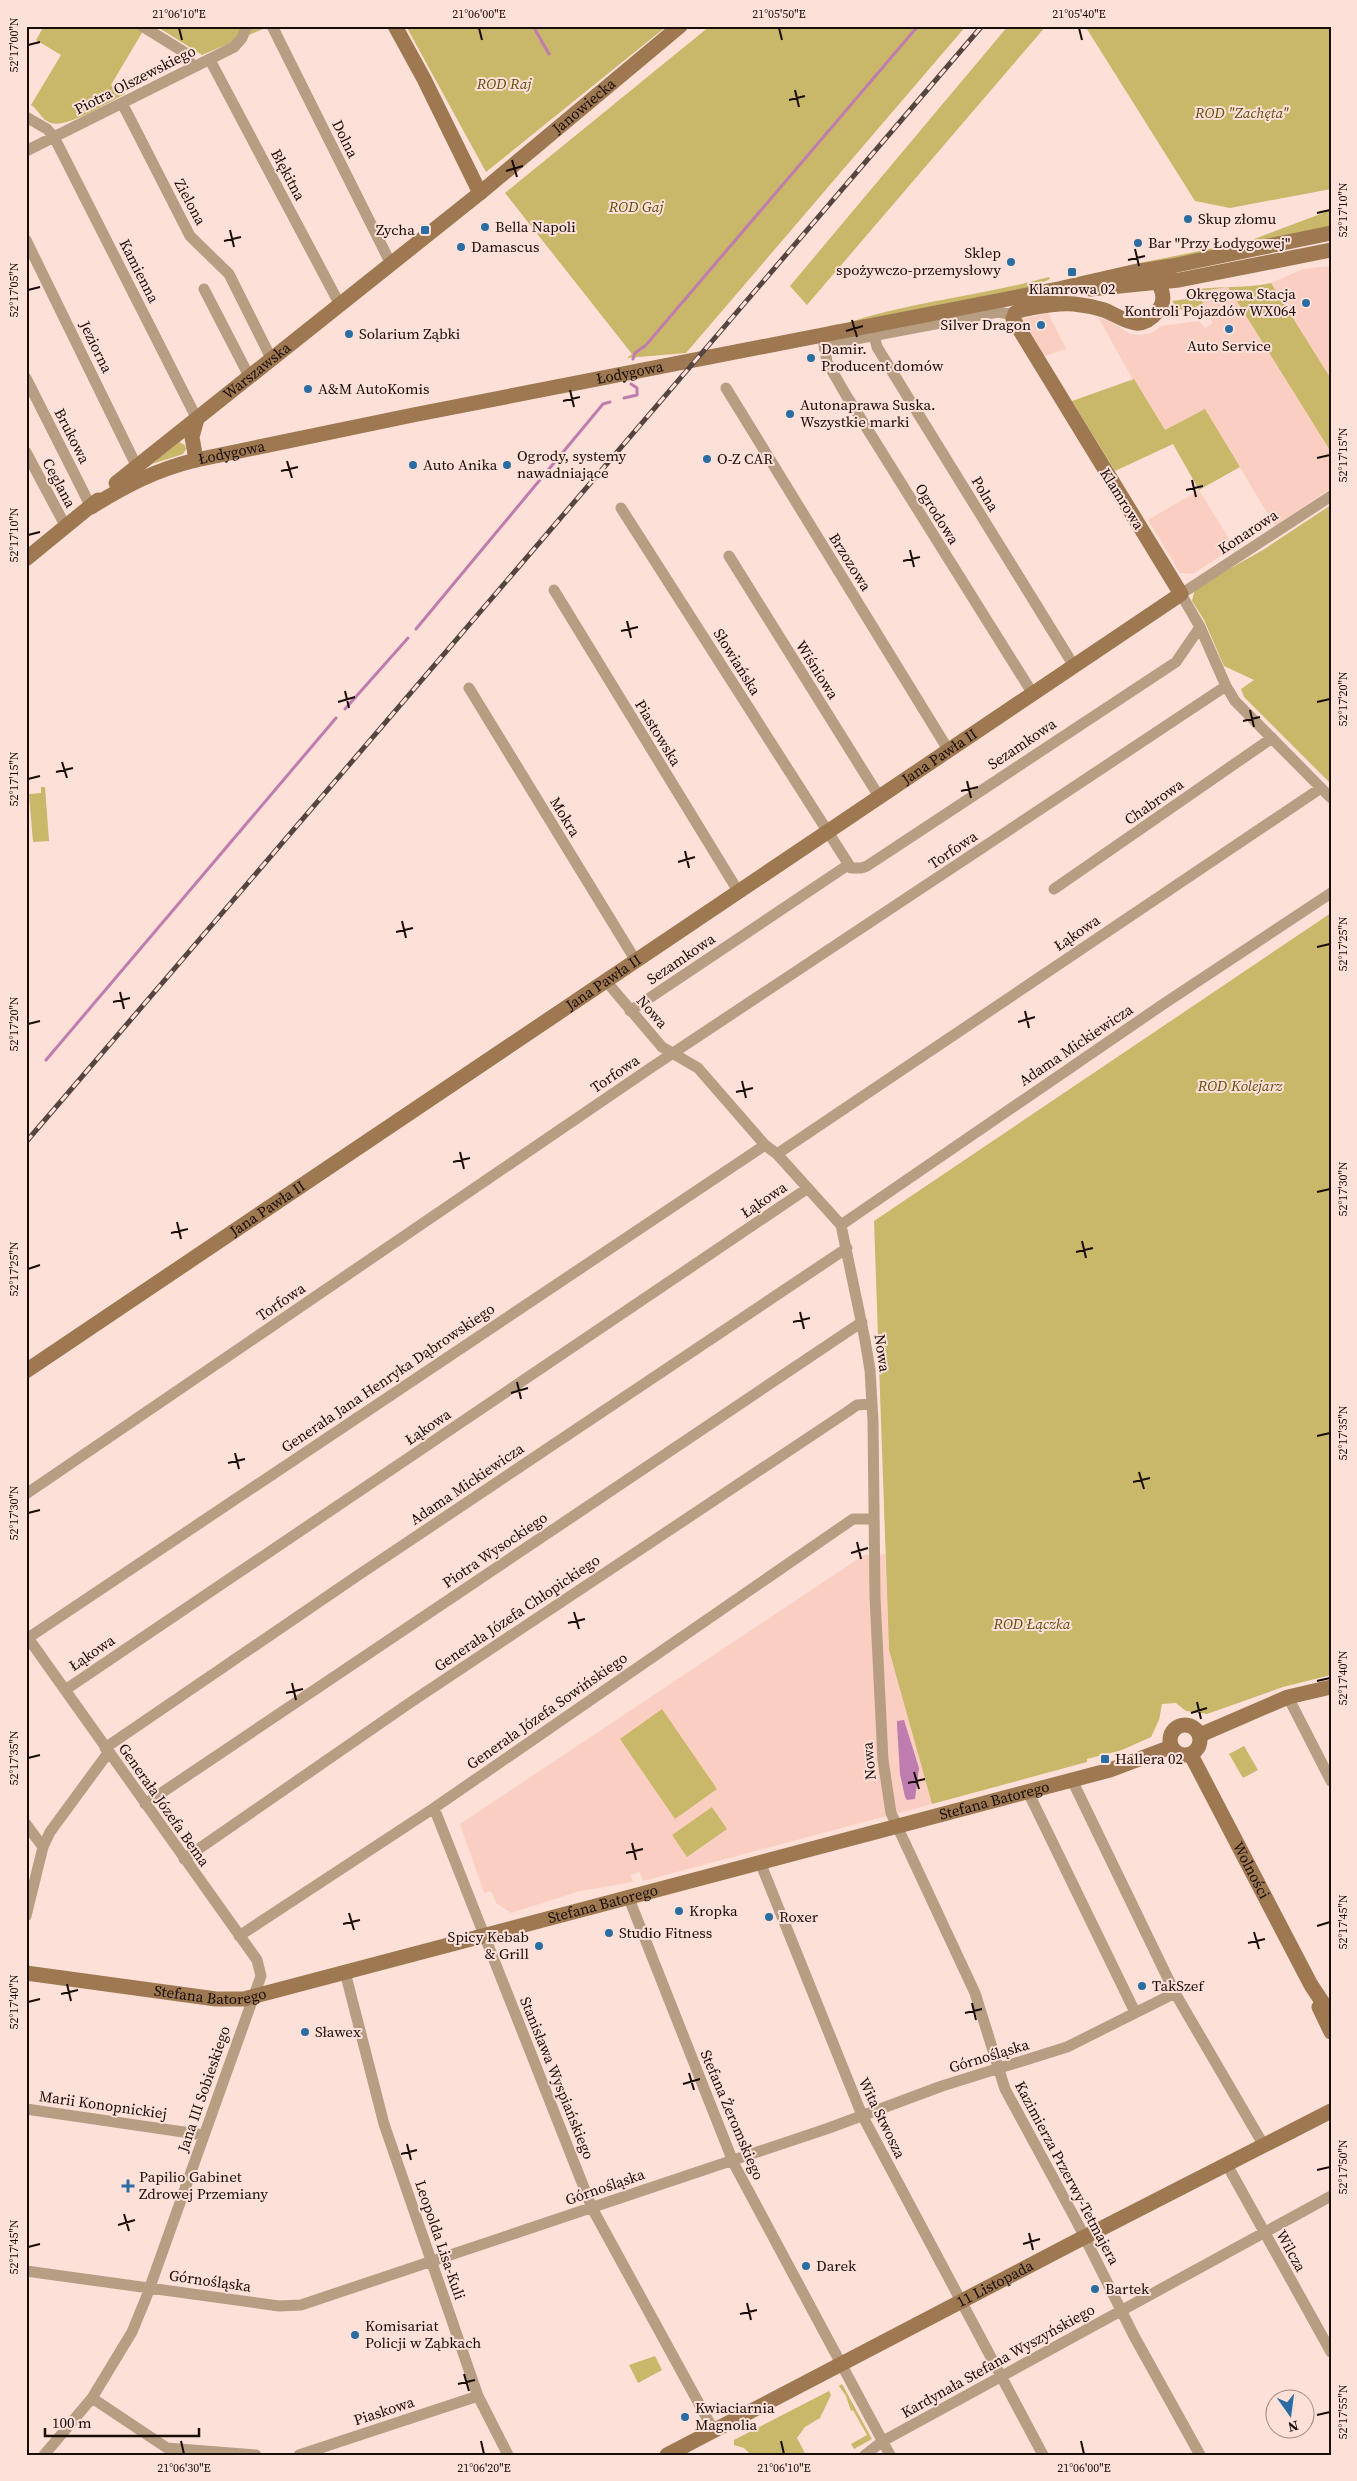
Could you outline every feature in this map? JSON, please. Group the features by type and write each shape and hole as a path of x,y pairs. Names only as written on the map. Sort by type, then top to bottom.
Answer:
{"street":[{"path":"142,26 184,52 193,68"},
{"name":"Piotra Olszewskiego","path":"26,151 210,60 239,43 247,26"},
{"name":"Dolna","path":"272,26 391,264"},
{"path":"395,26 484,190"},
{"name":"Janowiecka","path":"484,190 680,26"},
{"name":"Błękitna","path":"210,60 340,304"},
{"name":"Zielona","path":"122,103 190,236 229,274 272,360"},
{"path":"26,117 47,129 54,137"},
{"name":"Kamienna","path":"54,137 197,419"},
{"name":"Warszawska","path":"26,559 91,507 137,466 484,190"},
{"name":"Łodygowa","path":"91,507 138,479 166,467 196,460 413,415 1058,289 1088,290 1158,276 1331,233"},
{"name":"Jeziorna","path":"26,240 137,466"},
{"name":"Łodygowa","path":"1158,276 1331,250"},
{"path":"874,335 998,312 1014,315 1021,310 1066,303 1094,307 1137,324 1146,322 1162,307 1163,300 1158,276"},
{"path":"204,288 250,378"},
{"name":"Klamrowa","path":"1014,315 1015,325 1200,627 1226,686 1235,701 1331,798"},
{"name":"Ogrodowa","path":"874,335 824,346 827,362 1033,694"},
{"name":"Polna","path":"874,335 882,355 1074,666"},
{"name":"Brukowa","path":"26,378 91,507"},
{"name":"Brzozowa","path":"726,388 949,751"},
{"path":"196,460 192,437 197,419"},
{"name":"Ceglana","path":"26,452 66,527"},
{"name":"Konarowa","path":"1181,594 1331,496"},
{"name":"Słowiańska","path":"621,508 827,832"},
{"name":"Wiśniowa","path":"728,556 880,798"},
{"name":"Piastowska","path":"554,590 738,891"},
{"name":"Jana Pawła II","path":"26,1371 1181,594"},
{"name":"Sezamkowa","path":"630,1011 848,865 856,869 867,866 1176,662 1200,627"},
{"name":"Torfowa","path":"26,1494 673,1054 1226,686"},
{"name":"Mokra","path":"469,688 636,961"},
{"name":"Chabrowa","path":"1054,889 1272,738"},
{"name":"Łąkowa","path":"777,1154 1321,788"},
{"path":"827,832 848,865"},
{"name":"Adama Mickiewicza","path":"841,1225 1162,1005 1331,893"},
{"name":"Nowa","path":"606,981 662,1047 698,1068 765,1145 777,1154 841,1225 862,1322 870,1370 873,1519 883,1760 892,1813 898,1826"},
{"name":"Generała Jana Henryka Dąbrowskiego","path":"27,1637 765,1145"},
{"name":"Łąkowa","path":"65,1690 808,1188"},
{"name":"Adama Mickiewicza","path":"26,1916 42,1847 50,1832 107,1750 356,1576 847,1248"},
{"name":"Piotra Wysockiego","path":"145,1804 862,1322"},
{"name":"Generała Józefa Chłopickiego","path":"184,1859 411,1702 857,1405 872,1404"},
{"name":"Generała Józefa Sowińskiego","path":"238,1936 434,1808 851,1520 858,1518 873,1519"},
{"name":"Generała Józefa Bema","path":"27,1637 238,1936 257,1960 260,1967 259,1983 254,1996"},
{"path":"1200,1735 1288,1697 1331,1687"},
{"path":"1288,1697 1326,1762 1331,1781"},
{"path":"1182,1725 1193,1727 1200,1735 1199,1746 1191,1754 1180,1755 1171,1747 1172,1732 1182,1725"},
{"name":"Stefana Batorego","path":"26,1973 226,2000 254,1996 483,1934 1126,1766 1171,1747"},
{"name":"Wolności","path":"1191,1754 1312,1985 1331,2015"},
{"path":"1072,1780 1075,1792 1175,1993 1263,2144"},
{"path":"1028,1792 1135,2012"},
{"name":"Stanisława Wyspiańskiego","path":"434,1808 592,2208 714,2431"},
{"path":"26,1824 42,1847"},
{"name":"Kazimierza Przerwy-Tetmajera","path":"898,1826 975,1993 1009,2096 1085,2237 1121,2311 1200,2455"},
{"name":"Wita Stwosza","path":"760,1862 862,2115 1043,2455"},
{"name":"Stefana Żeromskiego","path":"628,1896 732,2160 890,2455"},
{"name":"Leopolda Lisa-Kuli","path":"345,1972 384,2124 478,2396 508,2455"},
{"name":"Wolności","path":"1312,1985 1317,2004 1331,2032"},
{"name":"Górnośląska","path":"26,2271 278,2306 293,2306 325,2298 592,2208 942,2086 1067,2048 1175,1993"},
{"name":"Jana III Sobieskiego","path":"44,2455 92,2398 132,2332 150,2288 254,1996"},
{"name":"Marii Konopnickiej","path":"26,2109 204,2135"},
{"name":"11 Listopada","path":"667,2455 1328,2109"},
{"name":"Wilcza","path":"1226,2164 1331,2352"},
{"name":"Kardynała Stefana Wyszyńskiego","path":"865,2455 883,2442 1331,2196"},
{"name":"Piaskowa","path":"300,2455 478,2396"},
{"path":"92,2398 168,2448 256,2455"}],"shaded area":[{"path":"1331,266 1331,379 1271,283 1303,269"},
{"path":"1228,287 1331,452 1331,488 1275,526 1205,409 1165,430 1133,380 1098,317 1113,323 1130,334 1142,335 1152,333 1161,326 1199,321 1205,328 1213,323 1196,292"},
{"path":"1048,313 1066,349 1042,357 1022,326 1022,319"},
{"path":"1199,490 1234,547 1193,574 1180,573 1148,520"},
{"path":"885,1554 889,1650 932,1804 643,1881 640,1872 631,1875 633,1882 580,1891 511,1913 496,1903 491,1891 484,1893 460,1824 864,1555"},
{"path":"904,1720 919,1768 915,1799 907,1800 900,1774 897,1724 897,1721"}],"green space":[{"path":"44,26 146,26 111,85 125,94 67,122 58,124 45,120 31,105 61,55 36,40"},
{"path":"156,26 270,26 202,55"},
{"name":"ROD Raj","path":"406,26 667,26 486,172"},
{"name":"ROD Gaj","path":"710,26 966,26 686,353 627,358 632,354 505,193"},
{"path":"1008,26 1046,26 807,305 790,286"},
{"name":"ROD \"Zachęta\"","path":"1085,26 1331,26 1331,189 1230,208 1195,201"},
{"path":"1331,210 1331,229 1135,267 1135,264 1249,241"},
{"path":"1049,277 1050,279 1029,288 825,328 899,309 1000,289"},
{"path":"1271,283 1331,379 1331,452 1228,287"},
{"path":"1228,287 1196,292 1203,303 1191,310 1177,309 1172,301 1186,299 1188,295 1195,294 1194,290"},
{"path":"1134,379 1165,430 1205,409 1240,467 1199,490 1173,444 1115,471 1072,401"},
{"path":"179,442 185,445 186,449 183,454 152,464"},
{"path":"1331,505 1331,784 1244,697 1241,689 1254,680 1224,666 1204,620 1192,601 1195,588 1263,550"},
{"path":"41,787 45,787 49,841 33,842 29,794 41,793"},
{"path":"1331,913 1331,1675 1283,1687 1207,1714 1186,1711 1176,1703 1162,1704 1159,1720 1151,1737 1122,1750 1087,1759 1087,1762 932,1804 889,1650 874,1221"},
{"path":"662,1709 717,1789 675,1819 620,1739"},
{"path":"1244,1746 1258,1770 1243,1778 1229,1754"},
{"path":"712,1807 727,1829 687,1857 672,1835"},
{"path":"655,2356 662,2370 638,2383 629,2365"},
{"path":"842,2384 872,2439 854,2449 851,2444 867,2435 853,2410 851,2411 846,2396 839,2386"},
{"path":"829,2391 831,2395 820,2418 805,2427 797,2438 806,2455 751,2455 744,2448 734,2445 734,2440"}],"waterway":[{"path":"533,26 549,54"},
{"path":"633,359 635,353 646,345 918,26"},
{"path":"624,398 637,395 637,388 631,384"},
{"path":"416,629 603,404 610,402"},
{"path":"345,709 408,638"},
{"path":"46,1060 336,718"}],"railway":[{"path":"26,1142 982,26"}],"place":[{"name":"Skup złomu","path":"1188,219"},
{"name":"Bella Napoli","path":"485,227"},
{"name":"Zycha","path":"425,230"},
{"name":"Bar \"Przy Łodygowej\"","path":"1138,243"},
{"name":"Damascus","path":"461,247"},
{"name":"Sklep spożywczo-przemysłowy","path":"1011,262"},
{"name":"Klamrowa 02","path":"1072,272"},
{"name":"Okręgowa Stacja Kontroli Pojazdów WX064","path":"1306,303"},
{"name":"Silver Dragon","path":"1041,325"},
{"name":"Auto Service","path":"1229,329"},
{"name":"Solarium Ząbki","path":"349,334"},
{"name":"Damir. Producent domów","path":"811,358"},
{"name":"A&M AutoKomis","path":"308,389"},
{"name":"Autonaprawa Suska. Wszystkie marki","path":"790,414"},
{"name":"O-Z CAR","path":"707,459"},
{"name":"Auto Anika","path":"413,465"},
{"name":"Ogrody, systemy nawadniające","path":"507,465"},
{"name":"Hallera 02","path":"1105,1759"},
{"name":"Kropka","path":"679,1911"},
{"name":"Roxer","path":"769,1917"},
{"name":"Studio Fitness","path":"609,1933"},
{"name":"Spicy Kebab & Grill","path":"539,1946"},
{"name":"TakSzef","path":"1142,1986"},
{"name":"Sławex","path":"305,2032"},
{"name":"Papilio Gabinet Zdrowej Przemiany","path":"128,2186"},
{"name":"Darek","path":"806,2266"},
{"name":"Bartek","path":"1095,2289"},
{"name":"Komisariat Policji w Ząbkach","path":"355,2335"},
{"name":"Kwiaciarnia Magnolia","path":"685,2417"}],"park label":[{"name":"ROD Kolejarz","path":"1240,1086"},
{"name":"ROD Łączka","path":"1032,1624"}]}
